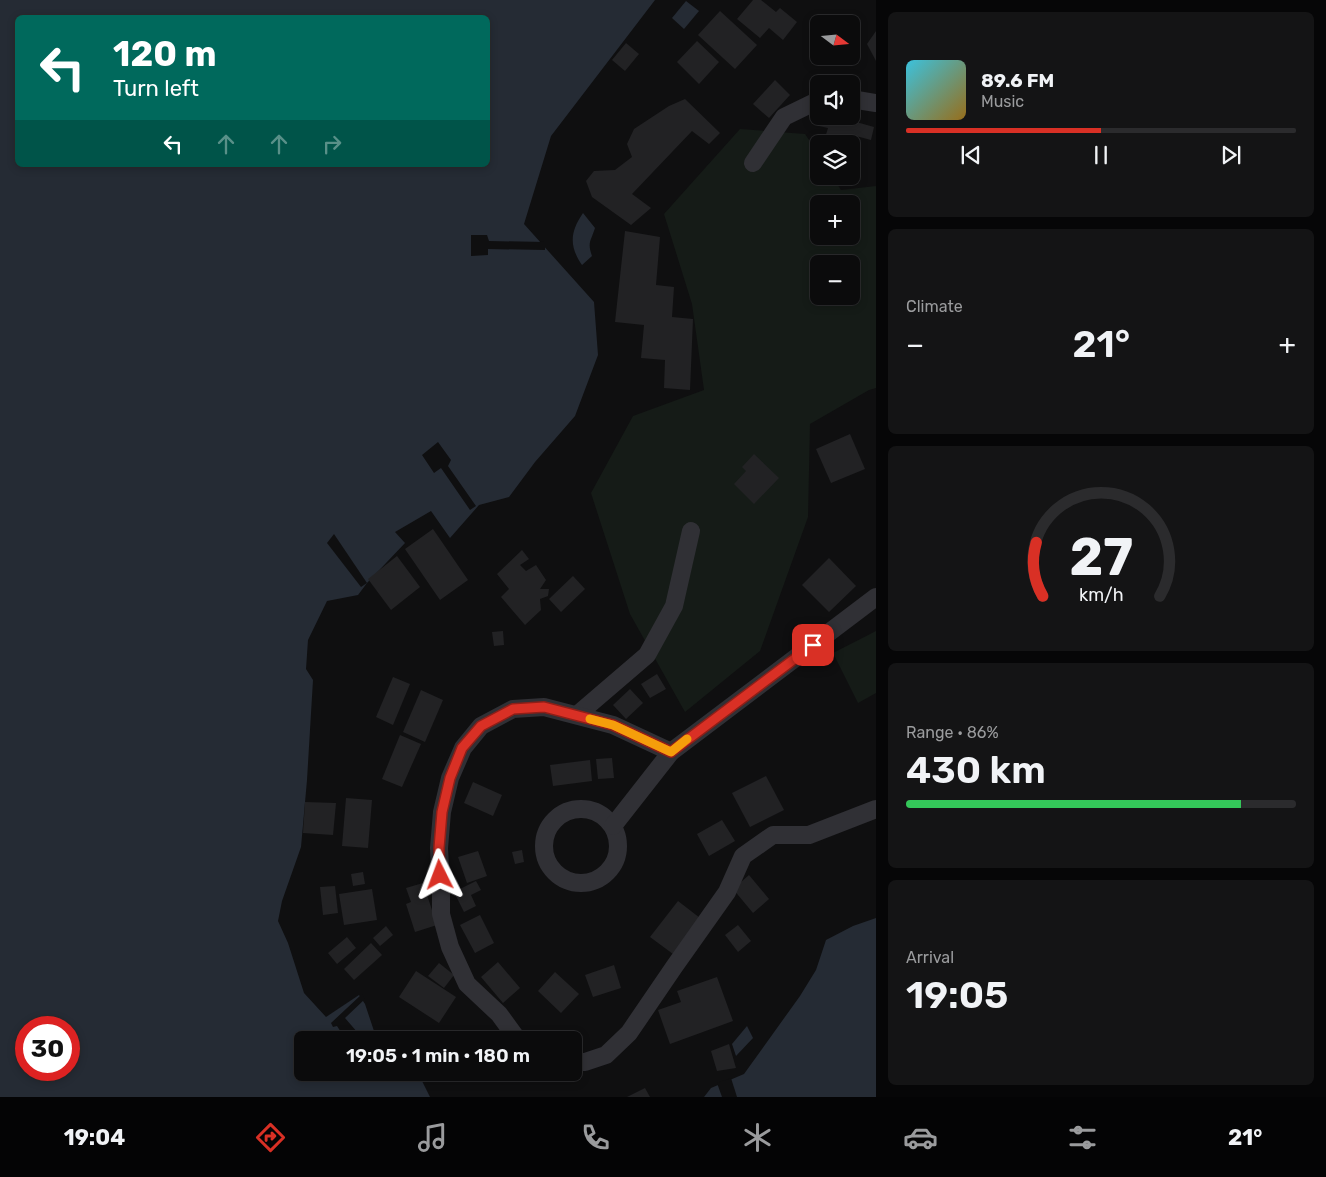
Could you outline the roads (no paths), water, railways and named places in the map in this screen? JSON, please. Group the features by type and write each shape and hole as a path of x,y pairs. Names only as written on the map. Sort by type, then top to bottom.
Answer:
{"street":[{"path":"860,100 876,103"},
{"path":"753,163 784,117 810,104"},
{"path":"577,715 647,655 674,606 691,531"},
{"path":"613,826 671,752 876,597"},
{"path":"511,1031 499,1014 468,984 450,947 441,914 439,848 442,812 450,778 462,748 481,726 513,709 544,707 613,725 671,752"},
{"path":"584,808 606,816 613,826 618,838 619,851 615,863 607,874 596,881 583,884 570,882 558,876 550,867 544,850 546,833 552,822 561,814 572,809 584,808"},
{"path":"582,1062 606,1055 629,1034 728,892 743,856 773,836 808,835 876,809"}]}
